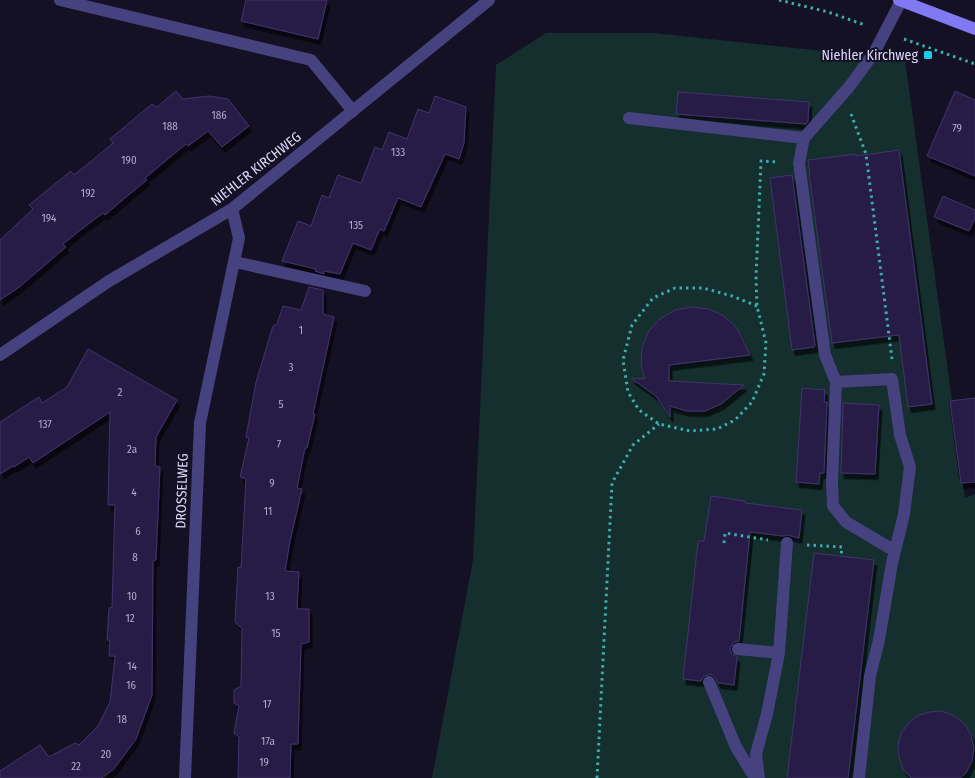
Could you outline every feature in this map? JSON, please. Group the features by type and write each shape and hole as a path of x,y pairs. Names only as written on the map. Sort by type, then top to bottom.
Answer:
{"main road":[{"path":"900,0 975,29"}],"street":[{"path":"60,0 311,60 353,111"},
{"name":"NIEHLER KIRCHWEG","path":"0,355 109,281 232,209 489,0"},
{"path":"895,551 846,522 833,506 832,482 836,382 825,356 799,162 804,138 843,94 874,53 900,0"},
{"path":"629,118 804,138"},
{"name":"DROSSELWEG","path":"185,778 200,423 239,238 232,209"},
{"path":"235,262 365,291"},
{"path":"836,382 892,379 900,434 910,467 904,514 870,676 859,778"},
{"path":"759,778 756,754 767,714 779,653 787,543"},
{"path":"738,649 779,653"},
{"path":"709,682 736,747 755,778"}],"path":[{"path":"843,94 866,154 891,347"},
{"path":"757,306 732,296 703,288 675,288 653,298 632,325 622,360 628,392 639,410 659,424 690,431 717,429 735,420 752,402 764,374 766,344 757,306 756,277 761,161 799,162"},
{"path":"597,778 612,483 633,445 659,424"}],"green space":[{"path":"546,33 654,33 905,60 952,400 949,401 959,479 962,478 965,498 975,494 975,778 432,778 473,560 496,65"}],"building":[{"path":"246,0 327,0 318,39 241,21"},
{"path":"176,91 183,99 209,96 228,99 249,126 222,147 208,131 188,146 186,144 145,178 147,180 105,215 103,213 63,244 66,247 18,288 0,300 0,240 33,209 29,205 71,171 74,175 94,159 113,143 110,139 152,104 157,107"},
{"path":"955,91 975,100 975,176 927,156"},
{"path":"678,92 809,102 808,121 806,124 676,114"},
{"path":"435,96 466,107 464,143 459,159 445,154 421,207 398,198 384,231 380,229 371,250 353,243 340,274 324,271 324,274 315,271 316,269 282,261 298,221 311,226 322,195 329,198 338,175 361,183 375,147 382,150 389,132 407,139 418,109 429,113"},
{"path":"899,150 932,404 908,407 899,335 832,343 808,160"},
{"path":"792,175 815,345 814,347 792,350 770,178"},
{"path":"943,196 975,210 975,218 969,231 934,217"},
{"path":"309,287 323,290 323,314 334,317 313,414 315,414 307,448 305,448 297,488 302,489 285,571 299,572 297,609 309,609 309,642 301,644 298,744 291,744 290,778 238,778 239,737 234,733 239,706 234,703 234,690 241,686 242,629 235,622 238,567 241,568 246,479 240,477 249,438 246,437 256,382 273,326 277,324 283,306 301,310"},
{"path":"692,307 709,309 724,316 737,328 750,355 669,365 669,381 744,385 721,404 705,411 687,411 670,406 670,417 656,396 631,378 645,379 641,365 642,348 648,332 660,319 675,310"},
{"path":"88,349 177,400 156,437 155,466 160,467 156,560 153,561 152,695 136,739 114,769 102,778 0,778 0,771 40,745 49,757 75,743 79,745 98,726 110,702 115,656 109,656 110,640 107,640 109,608 112,607 115,505 108,505 110,412 33,463 29,457 0,474 0,422 39,397 42,403 67,387"},
{"path":"802,388 825,390 824,402 827,402 824,473 820,473 819,484 796,482"},
{"path":"975,398 975,482 961,483 950,401"},
{"path":"843,403 879,405 875,474 841,473"},
{"path":"711,496 745,501 745,503 802,510 799,538 788,535 750,532 739,641 734,642 730,648 731,653 737,657 734,685 718,683 714,676 710,674 703,677 701,681 683,679 698,541 704,541"},
{"path":"814,553 874,560 848,778 787,778"},
{"path":"942,711 954,716 965,724 971,735 974,748 972,761 966,773 960,778 911,778 903,769 899,757 898,745 901,733 917,716 929,712"}],"place":[{"name":"Niehler Kirchweg","path":"928,55"}]}
